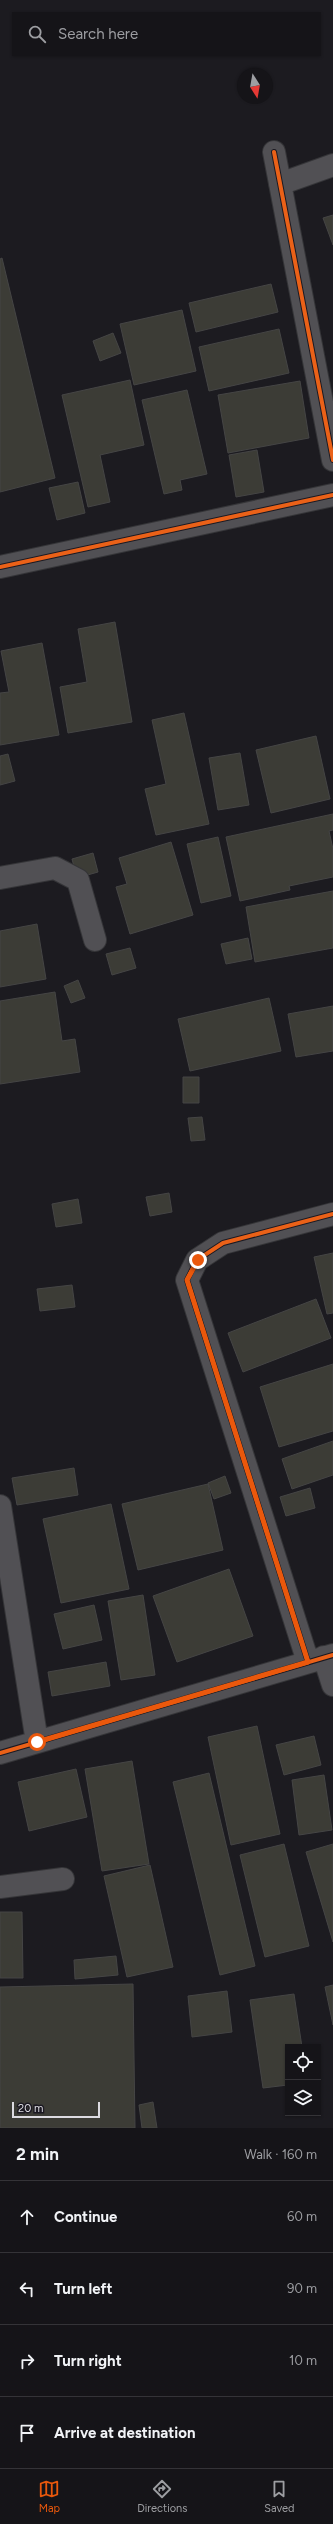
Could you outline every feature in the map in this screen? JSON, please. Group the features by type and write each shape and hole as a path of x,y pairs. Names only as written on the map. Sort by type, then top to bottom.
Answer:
{"street":[{"path":"274,152 333,460"},
{"path":"280,184 333,165"},
{"path":"0,567 333,495"},
{"path":"0,878 55,868 78,880 95,940"},
{"path":"333,1214 223,1243 198,1260 187,1280 333,1685"},
{"path":"0,1506 37,1742"},
{"path":"0,1753 322,1658"},
{"path":"0,1887 63,1879"}],"building":[{"path":"333,215 333,245 323,218"},
{"path":"2,258 55,478 0,492 0,259"},
{"path":"271,284 278,312 196,332 189,303"},
{"path":"182,310 196,371 134,385 120,324"},
{"path":"279,329 289,373 209,391 199,347"},
{"path":"113,333 121,353 100,361 93,341"},
{"path":"130,380 144,445 100,455 110,502 88,507 62,395"},
{"path":"300,381 309,438 228,453 218,395"},
{"path":"187,390 207,474 180,480 182,490 164,494 142,400"},
{"path":"257,450 264,492 236,497 229,455"},
{"path":"78,482 85,513 57,520 49,488"},
{"path":"115,622 132,722 68,733 60,687 87,682 78,629"},
{"path":"42,643 59,735 0,745 0,693 9,692 1,651"},
{"path":"184,713 209,824 156,835 145,789 166,784 152,720"},
{"path":"316,736 330,799 271,813 256,750"},
{"path":"240,753 249,805 218,810 209,758"},
{"path":"8,754 15,781 0,785 0,756"},
{"path":"333,814 333,830 329,831 333,849 333,877 289,886 290,890 240,901 226,837"},
{"path":"218,837 231,896 201,903 187,844"},
{"path":"171,842 193,915 130,934 116,887 127,884 119,858"},
{"path":"93,853 98,872 77,878 72,859"},
{"path":"333,891 333,948 255,962 246,907"},
{"path":"37,924 46,979 0,987 0,931"},
{"path":"248,938 252,959 226,964 221,944"},
{"path":"130,948 136,968 112,975 106,954"},
{"path":"78,980 85,998 71,1003 64,986"},
{"path":"55,992 62,1041 75,1039 80,1072 0,1084 0,1001"},
{"path":"269,998 281,1051 190,1071 178,1019"},
{"path":"333,1006 333,1051 296,1057 288,1014"},
{"path":"183,1077 199,1077 199,1103 183,1103"},
{"path":"202,1117 205,1140 191,1141 188,1118"},
{"path":"169,1193 172,1212 150,1216 146,1197"},
{"path":"78,1199 82,1223 56,1227 52,1204"},
{"path":"333,1253 333,1313 327,1314 314,1257"},
{"path":"72,1285 75,1307 40,1311 37,1289"},
{"path":"316,1299 331,1338 243,1372 228,1333"},
{"path":"333,1364 333,1431 279,1447 260,1387"},
{"path":"333,1441 333,1475 292,1489 282,1459"},
{"path":"74,1468 78,1495 17,1505 12,1478"},
{"path":"225,1476 231,1493 214,1499 208,1483"},
{"path":"208,1484 223,1550 138,1570 122,1504"},
{"path":"310,1488 315,1508 286,1516 280,1497"},
{"path":"111,1504 129,1589 61,1603 43,1519"},
{"path":"229,1569 253,1636 177,1662 153,1596"},
{"path":"143,1595 155,1675 121,1680 108,1601"},
{"path":"94,1605 102,1640 63,1649 54,1614"},
{"path":"106,1662 110,1686 52,1696 48,1672"},
{"path":"257,1726 280,1834 231,1845 208,1737"},
{"path":"314,1736 321,1765 284,1775 276,1745"},
{"path":"132,1761 149,1864 102,1871 85,1769"},
{"path":"76,1769 87,1817 29,1831 18,1782"},
{"path":"209,1773 255,1966 220,1975 173,1782"},
{"path":"324,1775 332,1830 299,1835 292,1780"},
{"path":"284,1844 309,1946 265,1957 240,1855"},
{"path":"333,1844 333,1942 306,1852"},
{"path":"150,1865 173,1967 127,1977 104,1876"},
{"path":"0,1912 22,1912 23,1978 0,1978"},
{"path":"116,1956 118,1975 75,1979 74,1960"},
{"path":"133,1984 135,2128 0,2128 0,1987"},
{"path":"333,1985 333,2025 325,1987"},
{"path":"227,1991 232,2032 192,2037 188,1996"},
{"path":"294,1994 302,2044 285,2044 285,2085 263,2088 250,2000"},
{"path":"153,2102 157,2128 142,2128 139,2105"}],"cycle path":[{"path":"274,152 333,460"},
{"path":"0,567 333,495"},
{"path":"308,1662 187,1280 197,1260 223,1243 333,1214"},
{"path":"0,1753 333,1655"}],"route":[{"path":"37,1742 308,1662 187,1280 198,1260"}]}
